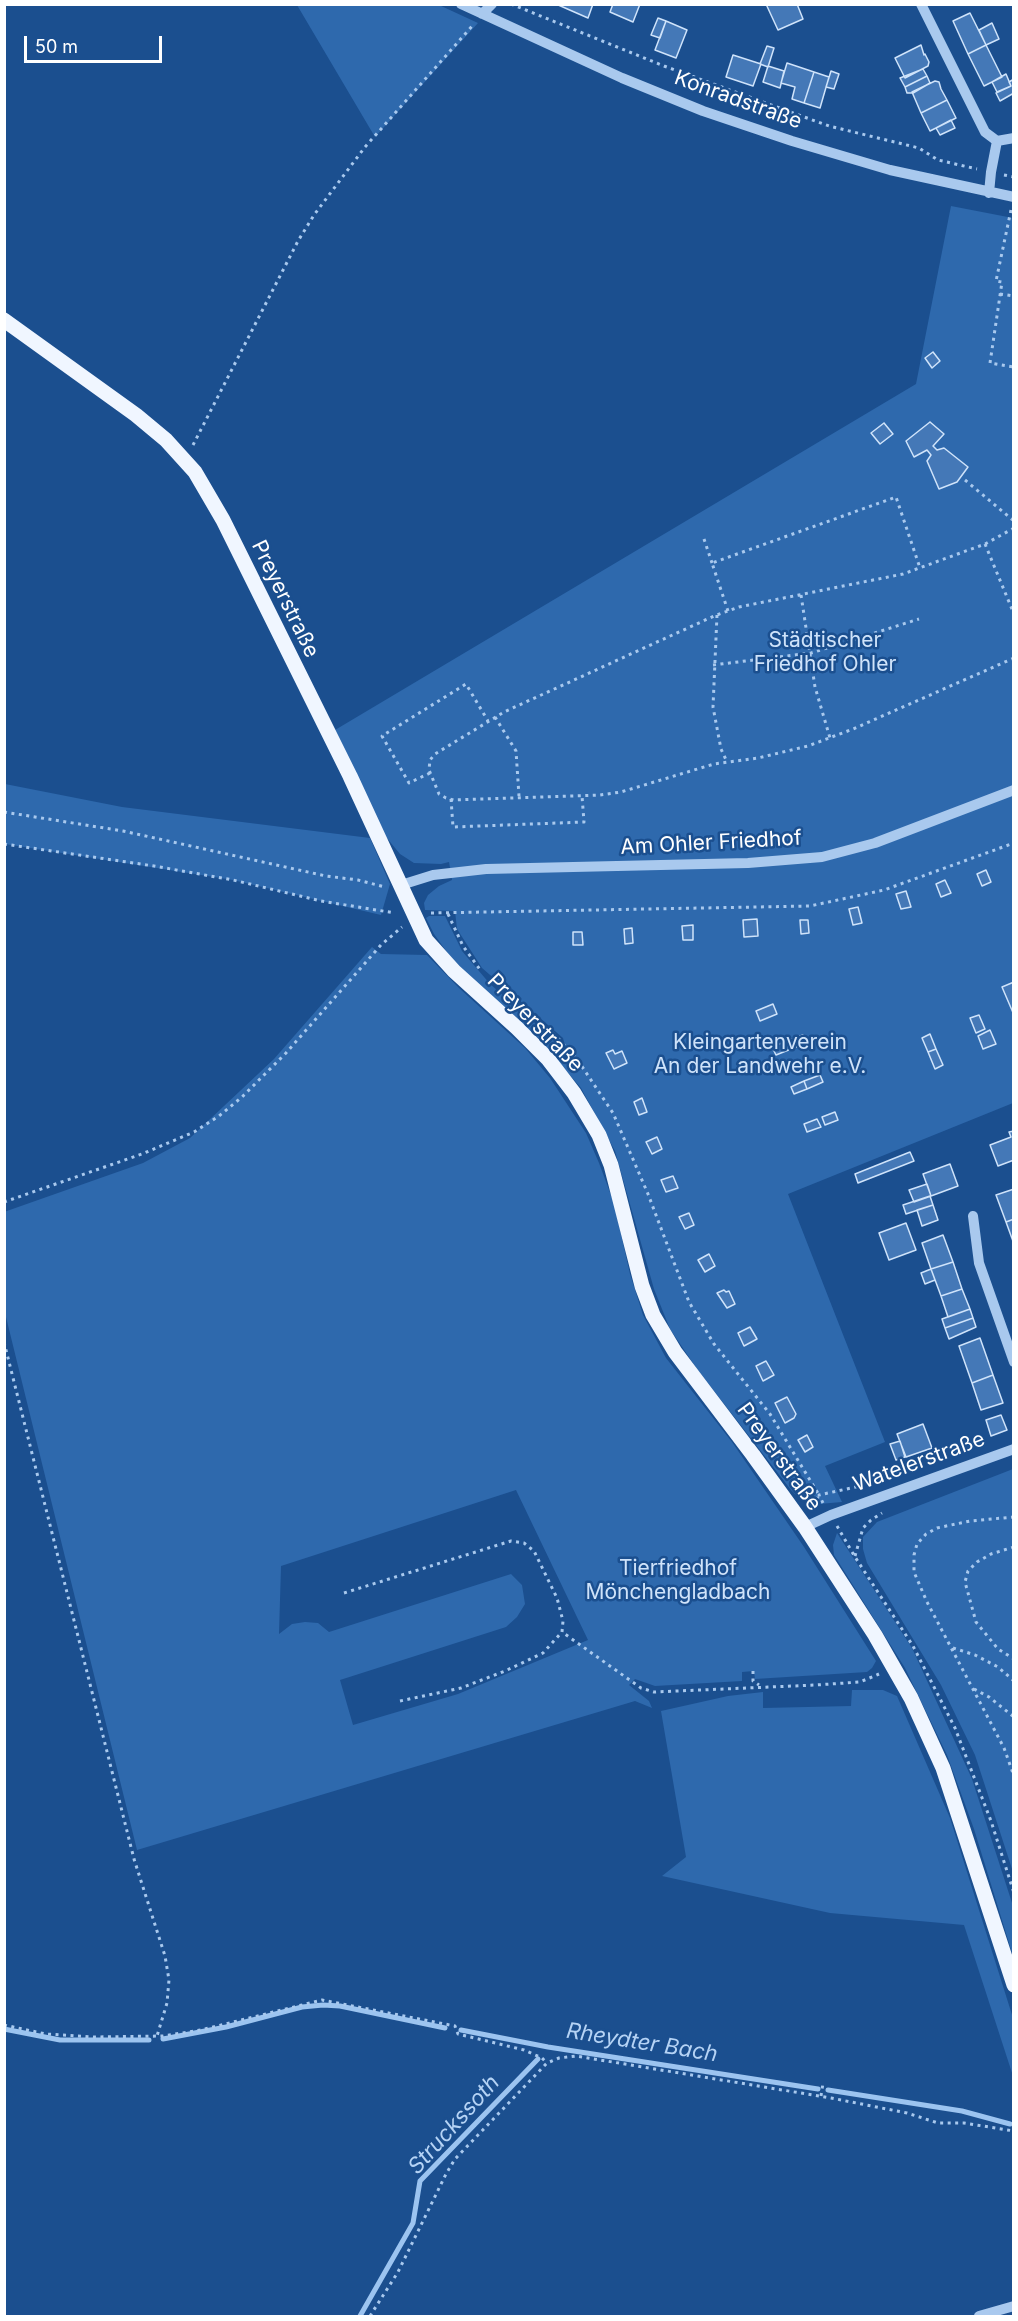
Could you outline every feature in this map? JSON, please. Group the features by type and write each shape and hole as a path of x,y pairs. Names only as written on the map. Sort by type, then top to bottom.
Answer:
{"main road":[{"name":"Preyerstraße","path":"4,320 136,415 166,440 204,484 350,776 426,940 439,956 548,1059 574,1093 599,1135 611,1165 638,1270 653,1315 681,1360 805,1527 894,1667 911,1698 943,1768 1014,1985"}],"street":[{"name":"Konradstraße","path":"461,4 622,78 703,111 879,167 1014,197"},
{"path":"482,14 492,4"},
{"path":"921,4 985,132 997,141 1014,138"},
{"path":"989,193 997,141"},
{"name":"Am Ohler Friedhof","path":"401,885 433,874 486,869 748,863 822,857 875,843 1014,790"},
{"path":"973,1216 979,1263 1014,1362"},
{"name":"Watelerstraße","path":"805,1527 842,1511 1014,1449"},
{"path":"979,2316 1014,2306"}],"path":[{"path":"511,4 664,66 830,126 919,148 938,160 1014,177"},
{"path":"185,460 214,409 298,241 314,215 365,147 482,14"},
{"path":"1014,197 996,281 1002,282 990,363 1014,367"},
{"path":"1000,294 1014,296"},
{"path":"965,480 1014,521"},
{"path":"712,563 896,497 920,568"},
{"path":"1014,528 985,544 903,574 717,615 495,717 435,754 430,760 430,773 439,794 451,799 582,796 621,792 703,767 758,758 808,746 1014,657"},
{"path":"704,539 728,611"},
{"path":"985,544 1014,614"},
{"path":"801,595 815,687 830,738"},
{"path":"717,615 717,642 713,665 713,708 721,749 727,762"},
{"path":"713,665 811,653 919,619"},
{"path":"430,773 408,783 382,736 466,684 488,721"},
{"path":"495,717 516,751 519,797"},
{"path":"451,799 453,827 584,822 582,796"},
{"path":"4,812 123,831 326,876 358,880 381,887 401,885"},
{"path":"4,843 233,880 363,909 414,916"},
{"path":"4,1202 142,1154 194,1131 219,1116 242,1097 278,1060 381,945 414,916 422,913 810,906 884,890 1014,843"},
{"path":"448,914 463,946 484,975"},
{"path":"509,996 555,1035 577,1059 613,1113 648,1194 689,1302 714,1344 770,1414 819,1495 805,1527"},
{"path":"4,1342 134,1859 165,1956 169,1980 167,2003 157,2036"},
{"path":"892,1510 871,1520 863,1528 855,1557 914,1646 955,1728 991,1821 1014,1893"},
{"path":"1014,1517 970,1521 938,1528 926,1534 917,1544 914,1555 914,1572 927,1602 1004,1748 1014,1776"},
{"path":"344,1593 511,1541 524,1543 534,1551 557,1598 563,1621 562,1632 543,1653 505,1671 461,1688 400,1701"},
{"path":"1014,1548 991,1554 977,1562 968,1571 965,1582 976,1622 998,1649 1014,1659"},
{"path":"562,1632 628,1681 654,1692 860,1682 894,1667"},
{"path":"953,1648 975,1655 998,1667 1014,1682"},
{"path":"753,1671 753,1681 760,1686"},
{"path":"974,1689 989,1697 1014,1717"},
{"path":"4,2025 46,2034 94,2037 157,2036 201,2030 322,2000 455,2026 458,2034 524,2050 542,2058 547,2063"},
{"path":"370,2316 398,2272 455,2159 547,2063 576,2056 821,2096 907,2113 938,2123 1014,2131"},
{"path":"821,2096 823,2083"}],"green space":[{"path":"297,5 439,5 478,23 375,137"},
{"path":"951,206 1013,218 1013,1103 788,1194 885,1442 825,1466 842,1502 819,1504 799,1498 791,1490 697,1369 670,1329 654,1289 615,1151 581,1088 537,1037 473,980 449,955 426,918 445,916 462,951 490,984 566,1050 563,1038 482,968 457,929 455,911 425,910 424,903 428,895 439,886 452,880 449,862 414,863 400,854 386,837 335,730 916,384"},
{"path":"5,784 122,807 370,838 390,884 381,915 233,880 5,844"},
{"name":"Tierfriedhof Mönchengladbach","path":"372,947 381,954 427,955 459,988 525,1048 550,1078 586,1133 614,1203 630,1274 643,1315 666,1358 732,1442 804,1547 876,1661 872,1668 867,1672 755,1679 754,1671 742,1672 742,1681 655,1686 635,1679 629,1685 649,1701 652,1708 635,1701 137,1850 5,1313 4,1212 143,1163 190,1138 274,1059","holes":["516,1490 588,1640 458,1694 353,1725 340,1680 506,1627 517,1617 525,1604 522,1585 511,1574 329,1632 318,1623 305,1622 292,1624 279,1634 281,1566"]},
{"path":"1014,1469 1013,1872 975,1755 941,1685 867,1563 863,1549 863,1537 877,1522"},
{"path":"837,1533 912,1648 972,1779 1013,1906 1013,1956 974,1829 947,1755 905,1668 834,1555 833,1545"},
{"path":"852,1690 883,1690 897,1696 950,1818 1013,2018 1013,2076 964,1925 830,1913 662,1876 686,1857 661,1711 728,1696 763,1692 763,1708 851,1706"}],"building":[{"path":"556,4 593,4 588,18"},
{"path":"613,4 640,4 633,22 610,12"},
{"path":"766,4 797,4 803,19 778,30"},
{"path":"970,13 986,45 968,54 953,21"},
{"path":"658,18 666,21 660,38 651,35"},
{"path":"666,21 687,30 676,58 655,50"},
{"path":"992,23 999,39 986,45 979,30"},
{"path":"921,45 929,62 928,66 905,78 895,58"},
{"path":"986,45 1002,77 984,86 968,54"},
{"path":"767,46 774,48 768,67 760,64"},
{"path":"733,55 761,64 753,86 726,77"},
{"path":"787,63 814,72 804,103 792,99 795,87 781,83"},
{"path":"768,66 784,71 780,88 763,82"},
{"path":"923,69 927,76 905,87 900,78"},
{"path":"831,71 839,74 834,89 826,87"},
{"path":"814,72 829,77 820,108 804,103"},
{"path":"1006,74 1011,86 997,92 992,82"},
{"path":"927,76 930,83 913,93 907,93 905,87"},
{"path":"1014,79 1014,93 1000,101 996,93 1011,86 1009,82"},
{"path":"935,81 939,82 947,100 921,113 912,92"},
{"path":"947,100 956,118 930,131 921,113"},
{"path":"951,120 955,128 940,135 936,128"},
{"path":"933,352 940,361 932,368 925,358"},
{"path":"930,422 944,434 933,446 937,450 944,448 968,467 957,482 939,489 927,461 931,455 927,450 914,457 906,441"},
{"path":"884,423 893,434 880,444 871,433"},
{"path":"986,870 991,882 982,886 977,874"},
{"path":"945,880 951,893 941,897 936,884"},
{"path":"906,891 911,907 901,909 896,894"},
{"path":"858,907 862,923 853,925 849,909"},
{"path":"757,919 758,936 744,937 743,920"},
{"path":"800,920 808,920 809,933 801,934"},
{"path":"693,925 693,940 683,940 682,926"},
{"path":"632,928 633,943 625,944 624,929"},
{"path":"573,932 582,932 583,945 573,945"},
{"path":"1014,982 1014,1015 1002,987"},
{"path":"773,1004 777,1014 760,1021 756,1011"},
{"path":"979,1015 985,1029 976,1033 970,1018"},
{"path":"990,1030 996,1044 983,1049 978,1036"},
{"path":"930,1034 936,1049 928,1052 922,1038"},
{"path":"803,1035 806,1043 791,1049 787,1041"},
{"path":"787,1041 791,1049 776,1055 772,1047"},
{"path":"936,1049 943,1065 935,1069 928,1052"},
{"path":"613,1050 615,1054 622,1051 627,1063 614,1069 606,1053"},
{"path":"820,1075 823,1082 807,1089 804,1081"},
{"path":"804,1081 807,1089 794,1094 791,1087"},
{"path":"642,1098 647,1112 639,1115 634,1102"},
{"path":"835,1112 838,1120 825,1125 822,1117"},
{"path":"817,1119 821,1127 807,1132 804,1124"},
{"path":"1014,1131 1014,1160 998,1166 990,1145 1011,1137 1009,1132"},
{"path":"657,1137 662,1149 652,1154 646,1142"},
{"path":"910,1152 914,1161 858,1183 855,1174"},
{"path":"950,1164 958,1186 931,1196 923,1174"},
{"path":"673,1176 678,1188 666,1192 661,1180"},
{"path":"927,1184 931,1196 914,1202 909,1190"},
{"path":"1014,1189 1014,1219 1006,1222 996,1195"},
{"path":"930,1196 933,1205 906,1214 903,1205"},
{"path":"933,1205 938,1220 922,1226 917,1210"},
{"path":"689,1213 694,1225 685,1229 679,1217"},
{"path":"1014,1219 1014,1244 1006,1222"},
{"path":"906,1223 916,1250 889,1260 879,1233"},
{"path":"943,1235 953,1262 931,1269 922,1243"},
{"path":"709,1254 715,1266 705,1272 698,1260"},
{"path":"953,1262 962,1289 941,1296 931,1269"},
{"path":"931,1269 935,1280 925,1284 921,1273"},
{"path":"962,1289 970,1309 948,1317 941,1296"},
{"path":"724,1290 729,1291 735,1304 727,1308 717,1293"},
{"path":"970,1309 973,1318 945,1328 942,1319"},
{"path":"973,1318 976,1327 949,1339 945,1328"},
{"path":"750,1327 757,1339 744,1346 738,1333"},
{"path":"980,1338 993,1375 972,1383 959,1346"},
{"path":"766,1361 774,1375 763,1381 756,1366"},
{"path":"993,1375 1003,1403 981,1410 972,1383"},
{"path":"787,1397 796,1414 794,1418 785,1423 775,1403"},
{"path":"1001,1415 1007,1430 991,1436 986,1420"},
{"path":"923,1424 932,1448 906,1457 897,1434"},
{"path":"807,1435 813,1447 805,1452 798,1440"},
{"path":"900,1441 905,1457 896,1460 890,1444"}],"waterway":[{"name":"Rheydter Bach","path":"163,2039 226,2027 302,2007 323,2005 340,2006 445,2028"},
{"name":"Rheydter Bach","path":"4,2029 60,2040 149,2040"},
{"name":"Rheydter Bach","path":"461,2030 548,2047 818,2089"},
{"name":"Struckssoth","path":"360,2316 413,2223 420,2181 538,2059"},
{"name":"Rheydter Bach","path":"828,2090 962,2111 1010,2124"}],"park label":[{"name":"Städtischer Friedhof Ohler","path":"825,653"},
{"name":"Kleingartenverein An der Landwehr e.V.","path":"760,1055"}]}
